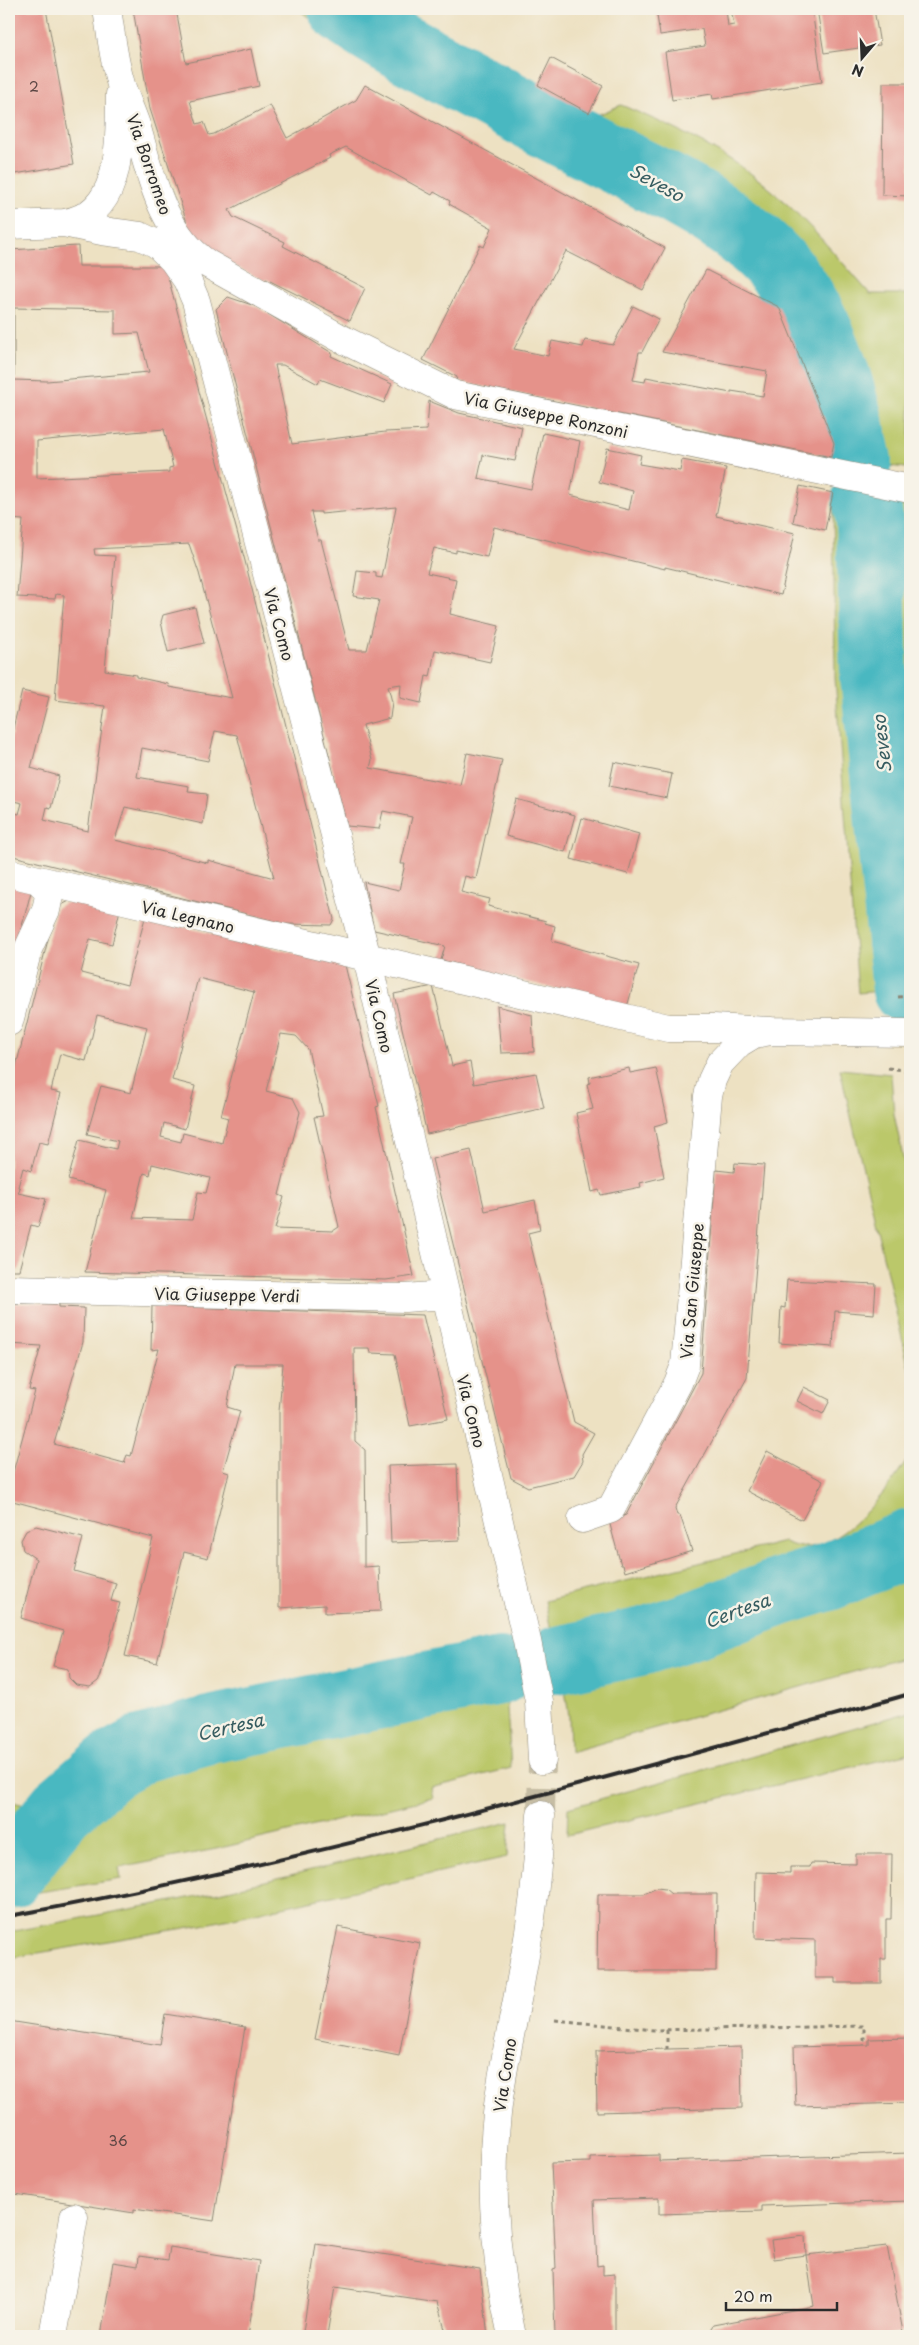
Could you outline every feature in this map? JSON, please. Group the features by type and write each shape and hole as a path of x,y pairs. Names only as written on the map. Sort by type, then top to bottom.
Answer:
{"street":[{"name":"Via Borromeo","path":"64,223 80,219 95,210 110,189 116,160 119,80 107,9"},
{"name":"Via Borromeo","path":"119,80 131,109 155,189 198,272"},
{"path":"9,225 64,223 107,232 140,236 148,239 173,260 198,272"},
{"name":"Via Giuseppe Ronzoni","path":"198,272 340,338 455,395 907,488"},
{"name":"Via Como","path":"198,272 205,328 367,958 527,1641 537,1688 542,1760"},
{"name":"Via Legnano","path":"9,873 367,958"},
{"path":"9,1022 28,950 47,904 47,889 40,881"},
{"name":"Via San Giuseppe","path":"367,958 668,1028 689,1036 700,1045 709,1066 710,1086 685,1365 678,1383 611,1509 582,1518"},
{"name":"Via San Giuseppe","path":"668,1028 771,1031"},
{"path":"771,1031 910,1033"},
{"name":"Via San Giuseppe","path":"710,1086 720,1063 732,1050 747,1037 771,1031"},
{"name":"Via Giuseppe Verdi","path":"9,1289 405,1298 445,1295"},
{"name":"Via Como","path":"512,2336 496,2216 495,2144 499,2100 531,1918 541,1815"},
{"path":"53,2336 74,2217"}],"path":[{"path":"555,2020 667,2030 864,2026 864,2045"},
{"path":"667,2030 667,2049"}],"green space":[{"path":"298,9 313,9 365,53 403,81 325,31"},
{"path":"621,105 685,134 731,160 764,183 827,245 870,294 910,294 910,464 907,468 888,466 878,417 868,385 837,308 810,260 787,232 760,206 725,186 693,173 588,119"},
{"path":"836,491 842,493 848,608 872,816 871,922 881,967 882,991 858,993 835,677 833,493"},
{"path":"892,503 910,507 910,792 897,685 897,582 892,540"},
{"path":"840,1069 891,1074 894,1114 910,1191 910,1373"},
{"path":"910,1455 910,1514 877,1531 832,1561 766,1577 552,1636 545,1601 784,1542 803,1547 818,1545 834,1538 850,1527 879,1498"},
{"path":"910,1567 910,1656 570,1752 569,1716 564,1684 649,1665"},
{"path":"506,1693 511,1768 431,1788 433,1798 216,1849 119,1868 121,1879 27,1894 62,1847 96,1808 137,1777 163,1764 192,1752"},
{"path":"910,1712 910,1753 567,1835 568,1808"},
{"path":"9,1801 29,1806 9,1836"},
{"path":"510,1822 507,1857 202,1925 9,1958 9,1932 220,1892"}],"building":[{"path":"9,9 46,9 74,164 9,175"},
{"path":"133,9 176,9 186,63 251,49 259,86 190,101 197,124 204,122 209,135 270,105 287,138 356,100 365,85 665,248 643,290 566,251 514,349 548,356 552,341 583,347 585,340 613,345 633,306 659,319 642,352 639,352 633,380 645,382 646,377 731,393 731,391 763,396 767,371 662,352 706,270 779,307 834,443 831,457 456,381 457,377 423,360 480,245 484,247 492,228 449,204 450,201 434,192 432,195 346,147 329,155 330,158 229,210 233,217 285,242 283,246 365,288 350,321 266,279 265,281 202,250 192,238 150,109"},
{"path":"656,9 726,9 728,26 734,25 731,9 812,9 822,82 713,99 712,94 672,100 665,52 705,46 702,29 660,35"},
{"path":"817,9 874,9 880,45 824,53"},
{"path":"551,58 603,86 589,113 538,85"},
{"path":"883,83 910,83 910,196 882,195"},
{"path":"78,246 79,266 165,266 245,561 334,919 331,925 287,924 9,855 9,812 19,814 22,803 9,800 9,745 22,691 49,697 31,768 59,776 51,808 47,807 44,820 88,831 105,706 55,700 64,595 56,594 55,599 17,597 23,520 9,519 9,250","holes":["14,308 115,310 115,334 139,333 149,372 47,381 14,380","164,429 173,467 169,468 169,472 37,478 37,441","189,544 199,573 232,698 169,687 168,684 136,677 136,675 105,670 115,556 95,555 94,549","215,731 237,735 274,878 208,860 208,863 115,840 125,807 203,824 207,794 188,792 189,786 137,777 142,748 208,761"]},
{"path":"228,297 255,306 332,353 331,356 392,384 384,403 320,379 318,384 283,365 275,365 292,444 385,432 427,430 429,401 459,413 522,427 515,461 483,455 478,478 531,489 543,433 580,441 570,495 629,510 633,491 599,482 607,448 641,455 639,464 680,471 682,460 726,468 716,516 795,533 781,595 494,527 487,557 456,550 456,553 434,548 427,573 456,579 450,614 499,626 490,662 435,650 430,677 426,676 421,703 400,698 401,684 388,686 392,702 390,718 363,725 372,760 370,768 460,785 467,753 502,760 476,879 465,876 461,892 490,899 488,906 546,921 545,923 555,926 552,941 639,965 627,1007 441,960 445,946 374,930 364,882 399,890 405,864 401,864 412,817 383,811 379,829 347,826 216,309","holes":["396,507 382,578 376,577 376,573 357,571 353,596 379,600 367,650 349,650 321,540 318,540 311,512 321,512 321,514"]},
{"path":"800,486 833,493 825,530 793,522"},
{"path":"195,607 204,643 168,652 161,622 163,615"},
{"path":"614,762 672,774 667,798 609,786"},
{"path":"516,799 575,815 565,852 506,836"},
{"path":"582,818 639,834 628,874 571,859"},
{"path":"9,882 32,888 9,975"},
{"path":"73,899 120,910 112,944 90,939 81,973 127,985 145,918 345,965 379,1106 376,1107 414,1276 386,1280 85,1272 106,1190 68,1180 79,1140 116,1149 118,1141 87,1134 101,1086 131,1093 147,1027 97,1015 86,1061 60,1054 51,1091 61,1093 48,1144 39,1142 31,1171 23,1168 18,1187 20,1188 18,1193 46,1199 38,1227 31,1225 19,1270 9,1270 9,1094 56,908","holes":["198,978 254,992 221,1116 228,1118 222,1143 183,1133 181,1142 161,1137 164,1123 185,1129 195,1086 172,1080","281,1034 296,1036 308,1049 323,1116 314,1117 339,1227 333,1231 275,1229 284,1197 279,1195 300,1112 293,1098 266,1091","152,1164 210,1178 206,1193 198,1192 192,1220 133,1218 144,1173 150,1175"]},
{"path":"433,986 452,1066 470,1062 474,1084 536,1073 544,1108 427,1134 394,994"},
{"path":"497,1006 532,1015 534,1052 501,1053"},
{"path":"629,1068 630,1073 656,1068 668,1122 654,1126 664,1177 640,1183 641,1187 601,1195 599,1190 592,1192 576,1113 593,1109 587,1084 590,1083 589,1077"},
{"path":"471,1150 485,1211 535,1200 540,1230 528,1233 574,1422 594,1433 582,1454 583,1461 574,1476 528,1487 511,1478 432,1159"},
{"path":"735,1163 764,1165 747,1378 675,1508 677,1515 680,1515 692,1551 625,1572 623,1565 621,1565 609,1521 626,1515 701,1373 716,1170 734,1172"},
{"path":"787,1280 876,1284 874,1314 835,1311 833,1347 779,1343 781,1307 785,1308"},
{"path":"9,1303 59,1304 59,1307 84,1308 83,1342 54,1444 124,1463 127,1455 131,1456 159,1349 151,1350 152,1306 423,1315 448,1419 410,1426 395,1354 370,1353 369,1348 354,1348 355,1441 365,1450 366,1536 364,1537 364,1567 379,1566 381,1611 325,1613 325,1605 279,1608 279,1412 283,1364 235,1364 227,1407 240,1411 223,1471 229,1473 208,1558 184,1552 157,1663 125,1656 153,1538 9,1500 9,1487 35,1391 29,1390 41,1346 9,1344"},
{"path":"804,1387 830,1400 823,1414 797,1401"},
{"path":"767,1451 823,1481 802,1520 747,1491"},
{"path":"457,1464 460,1540 391,1543 388,1466"},
{"path":"36,1526 83,1538 74,1571 116,1583 111,1601 120,1603 101,1675 98,1681 90,1687 76,1685 69,1678 68,1669 53,1666 63,1631 21,1618 36,1559 23,1550 21,1540 26,1531"},
{"path":"856,1854 892,1854 891,1919 886,1919 886,1959 881,1959 881,1983 835,1983 835,1978 815,1978 815,1940 755,1938 756,1872 790,1873 790,1867 810,1867 811,1863 856,1864"},
{"path":"657,1888 665,1889 671,1894 717,1894 716,1971 597,1971 598,1894 644,1894"},
{"path":"338,1927 420,1943 399,2056 315,2039"},
{"path":"165,2014 245,2027 214,2221 134,2209 134,2213 9,2193 9,2021 160,2045"},
{"path":"910,2038 910,2103 796,2106 794,2047 869,2045 869,2039"},
{"path":"741,2047 742,2108 597,2112 596,2051"},
{"path":"910,2153 910,2201 762,2206 762,2211 659,2214 659,2198 594,2200 597,2266 603,2265 603,2275 615,2274 615,2336 555,2336 553,2269 556,2268 551,2163 590,2162 590,2157 659,2155 659,2161"},
{"path":"805,2236 806,2255 774,2259 771,2240"},
{"path":"316,2244 480,2269 488,2336 447,2336 437,2302 335,2287 327,2335 303,2332"},
{"path":"887,2246 903,2332 880,2336 701,2336 707,2334 713,2325 814,2306 806,2255"},
{"path":"170,2247 259,2261 248,2336 101,2336 113,2262 138,2266 139,2256 168,2260"}],"waterway":[{"name":"Seveso","path":"342,9 405,49 710,211 757,245 777,265 795,288 818,328 842,392 858,460"},
{"name":"Seveso","path":"866,498 870,523 874,677 906,990"},
{"name":"Certesa","path":"558,1660 644,1641 696,1624 780,1592 828,1577 910,1543"},
{"name":"Certesa","path":"9,1875 61,1809 112,1765 141,1749 209,1730 500,1671"}],"tunnel":[{"path":"541,1815 542,1760"}],"railway":[{"path":"9,1916 237,1870 350,1843 574,1786 910,1694"}]}
